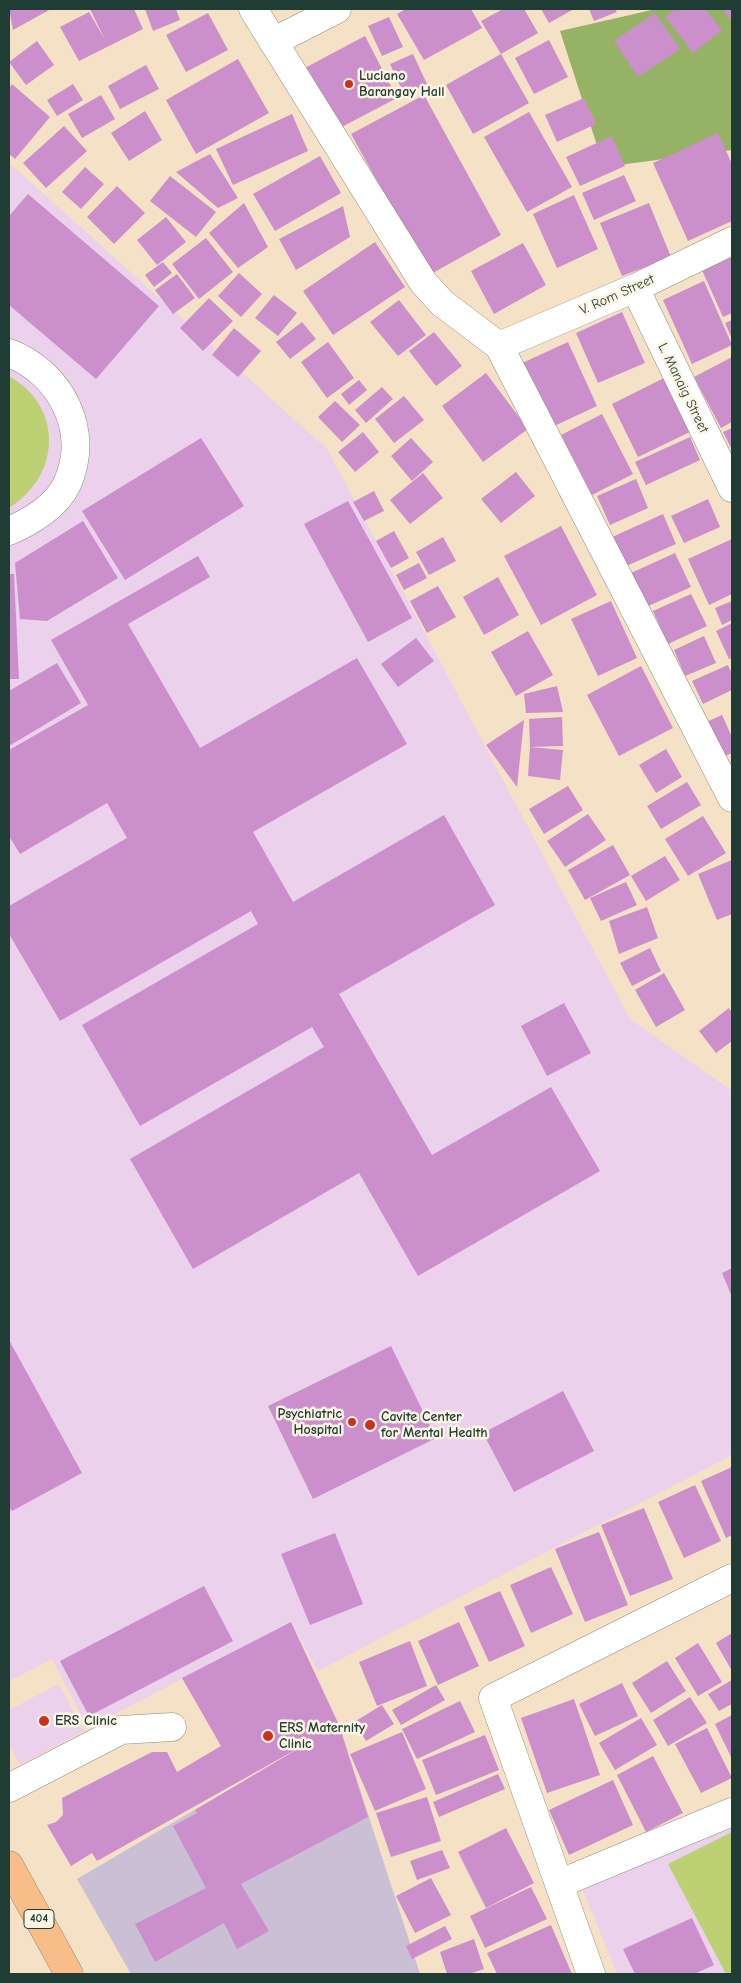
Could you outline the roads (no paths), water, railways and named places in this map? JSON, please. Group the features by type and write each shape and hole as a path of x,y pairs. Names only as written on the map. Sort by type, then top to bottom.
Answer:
{"main road":[{"name":"404","path":"10,1872 69,1974"}],"street":[{"path":"252,9 423,282 442,303 500,346 732,796"},
{"path":"273,42 337,9"},
{"name":"V. Rom Street","path":"500,346 635,288 732,241"},
{"name":"L. Manaig Street","path":"635,288 732,488"},
{"path":"9,354 23,358 40,369 54,384 67,408 75,440 73,464 67,485 54,502 33,519 9,532"},
{"path":"591,1974 493,1698 732,1578"},
{"path":"9,1788 121,1730 172,1727"},
{"path":"560,1883 732,1812"}],"place":[{"name":"Luciano Barangay Hall","path":"349,84"},
{"name":"Psychiatric Hospital","path":"352,1422"},
{"name":"Cavite Center for Mental Health","path":"370,1425"},
{"name":"ERS Clinic","path":"44,1721"},
{"name":"ERS Maternity Clinic","path":"268,1736"}]}
